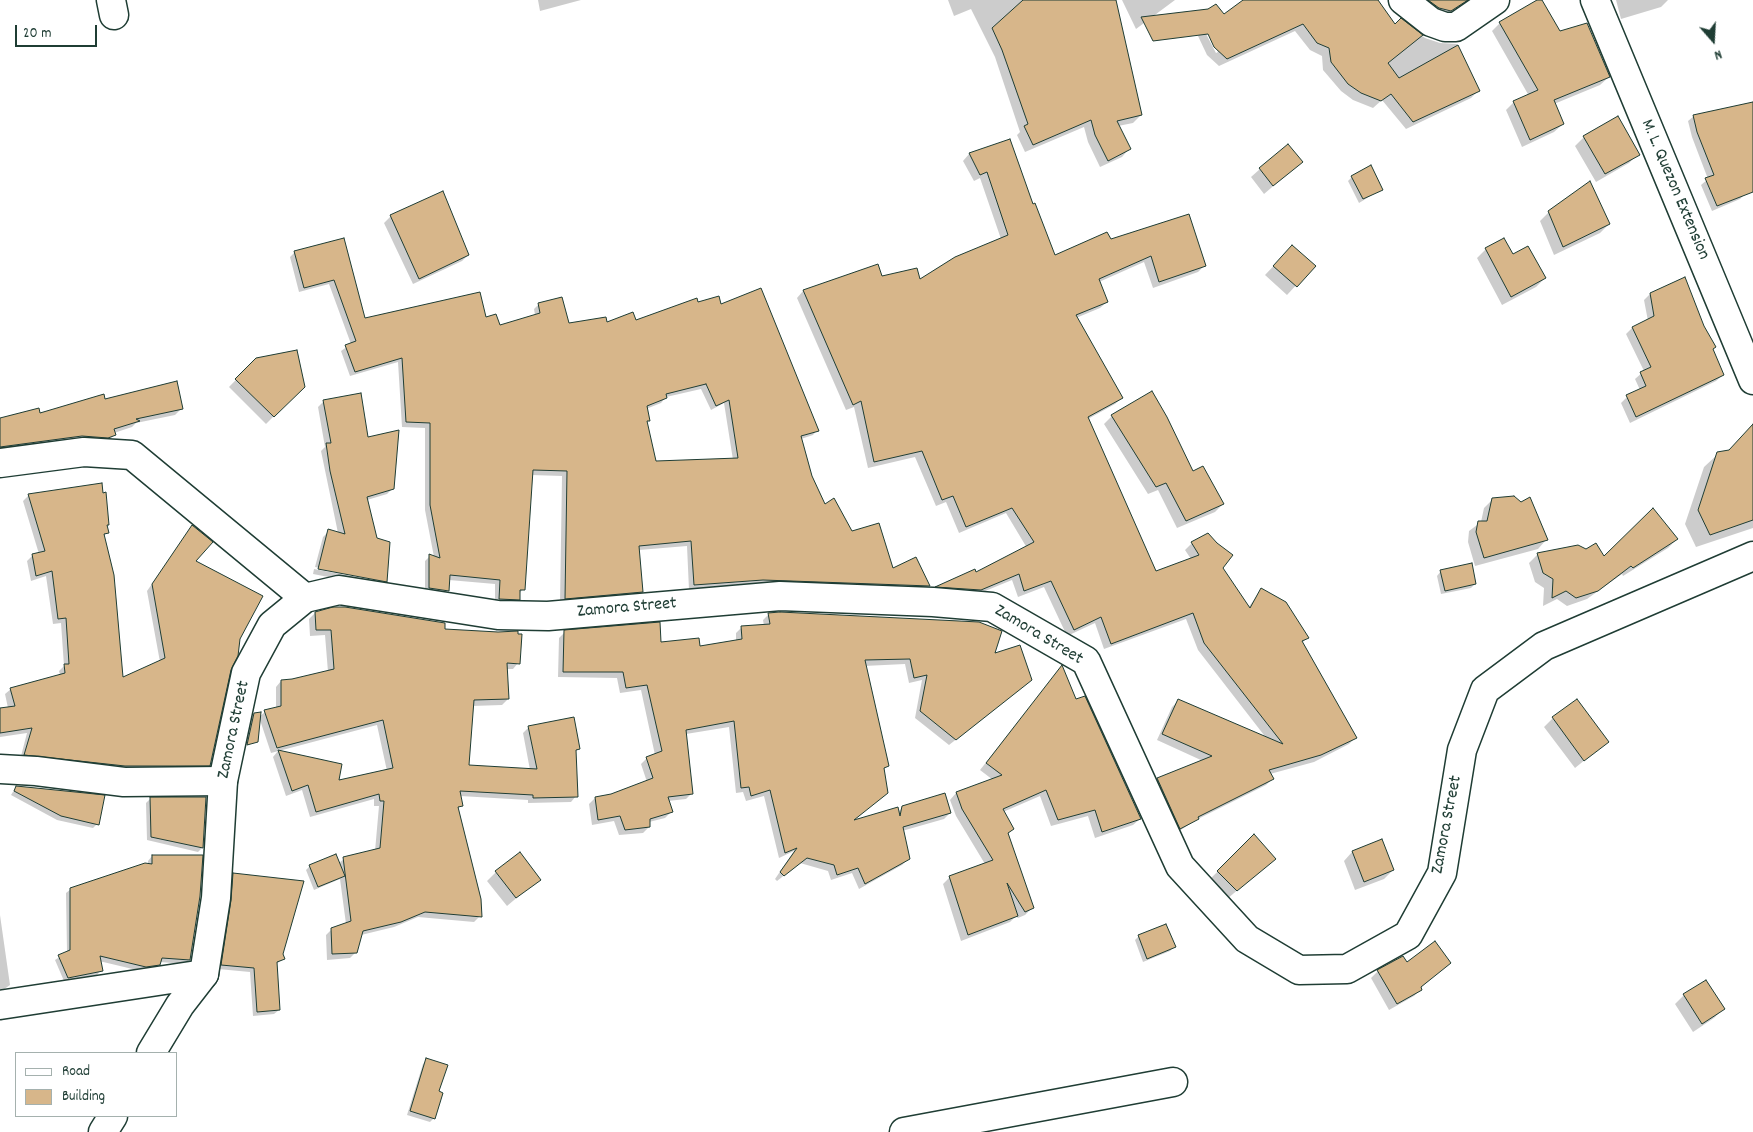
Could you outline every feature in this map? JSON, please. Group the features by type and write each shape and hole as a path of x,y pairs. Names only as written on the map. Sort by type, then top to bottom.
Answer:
{"street":[{"path":"1403,0 1430,22 1456,27 1472,18 1495,0"},
{"name":"M. L. Quezon Extension","path":"1595,0 1753,380"},
{"path":"0,463 84,452 132,455 305,598"},
{"name":"Zamora Street","path":"204,974 216,898 223,781 246,673 272,626 305,598 339,590 498,614 548,616 780,596 932,602 992,607 1086,662 1180,866 1247,939 1299,970 1348,969 1408,935 1442,873 1462,750 1485,690 1544,646 1753,556"},
{"path":"0,769 36,771 124,782 223,781"},
{"path":"0,1005 204,974"},
{"path":"152,1052 180,1005 204,974"},
{"path":"904,1132 1173,1082"},
{"path":"103,1132 112,1117"}],"building":[{"path":"1023,0 1116,0 1142,115 1117,121 1131,149 1108,161 1095,135 1091,120 1033,145 1024,126 1028,124 1002,50 992,28"},
{"path":"1243,0 1378,0 1395,24 1401,18 1423,35 1388,63 1399,78 1458,45 1480,91 1413,122 1391,94 1381,101 1361,93 1348,84 1331,62 1329,48 1317,43 1303,24 1227,59 1214,47 1208,34 1153,41 1141,17 1208,9 1216,4 1224,14"},
{"path":"1428,0 1468,0 1451,11 1439,8"},
{"path":"1537,0 1542,0 1560,31 1587,23 1610,77 1554,100 1564,124 1530,140 1513,101 1538,90 1499,22"},
{"path":"1753,102 1753,192 1717,206 1705,178 1714,175 1697,132 1693,115"},
{"path":"1618,116 1640,155 1605,174 1583,136"},
{"path":"1010,139 1033,204 1035,203 1055,255 1107,232 1111,239 1189,214 1206,266 1159,282 1151,256 1099,279 1108,302 1076,315 1123,398 1088,417 1156,571 1199,555 1191,542 1208,533 1217,543 1233,555 1223,568 1250,608 1261,588 1286,602 1309,638 1302,641 1357,738 1321,755 1269,770 1274,779 1198,817 1199,819 1180,829 1157,778 1212,756 1162,734 1178,699 1283,744 1204,643 1193,613 1111,644 1101,617 1074,630 1051,581 1024,591 1019,574 981,590 935,587 975,569 976,572 1034,542 1012,508 966,527 953,496 942,500 922,451 874,462 861,401 853,405 803,290 878,264 882,276 917,268 920,279 955,257 1008,235 987,172 980,175 969,153"},
{"path":"1288,144 1303,162 1273,186 1259,168"},
{"path":"1371,165 1383,190 1363,199 1351,176"},
{"path":"1590,181 1610,224 1563,247 1548,211"},
{"path":"443,191 469,255 419,279 390,215"},
{"path":"344,238 365,318 480,292 486,317 496,314 500,325 540,313 538,303 562,297 569,323 606,317 607,322 633,312 636,320 697,298 698,302 719,296 721,304 761,288 819,431 801,436 812,476 825,504 834,498 852,531 879,523 893,568 916,557 930,586 763,580 694,585 691,541 639,546 643,592 565,599 567,471 533,470 525,590 520,590 520,600 499,599 500,580 450,575 449,591 429,588 429,554 440,558 430,505 430,423 406,422 402,358 355,372 345,345 356,341 334,280 304,288 294,251","holes":["706,384 716,406 729,400 738,458 656,461 647,421 650,421 647,406 667,398 666,394"]},
{"path":"1504,238 1513,254 1528,246 1546,278 1511,297 1485,248"},
{"path":"1292,245 1316,266 1297,287 1273,266"},
{"path":"1685,277 1704,326 1716,347 1713,349 1724,375 1636,417 1626,395 1646,386 1640,372 1651,367 1632,327 1654,316 1650,293"},
{"path":"297,350 305,387 274,417 235,379 256,358"},
{"path":"177,381 183,409 136,419 140,421 114,429 116,435 108,438 82,436 0,447 0,418 39,408 40,413 104,394 105,399"},
{"path":"1152,391 1193,471 1203,466 1224,504 1186,521 1166,483 1156,487 1111,415"},
{"path":"361,393 368,437 399,430 394,489 367,497 377,538 390,542 387,582 318,569 328,529 345,534 330,471 326,443 331,443 323,400"},
{"path":"1753,424 1753,520 1710,535 1698,510 1717,452 1729,450"},
{"path":"102,483 103,493 106,492 109,525 107,525 109,533 104,534 114,575 123,677 165,658 152,584 192,525 213,542 196,561 263,596 240,639 238,656 231,670 210,766 125,766 24,755 32,728 0,733 0,708 15,706 10,688 65,673 64,664 69,664 66,618 58,619 52,571 36,576 32,554 45,551 28,494"},
{"path":"1514,496 1521,502 1530,497 1548,540 1484,558 1476,532 1478,521 1487,521 1492,498"},
{"path":"1653,508 1678,539 1633,568 1631,566 1598,591 1576,598 1566,591 1552,598 1553,579 1543,573 1537,553 1578,545 1586,549 1596,543 1604,556"},
{"path":"1472,563 1476,584 1445,591 1440,570"},
{"path":"333,607 345,607 445,623 445,629 498,632 518,631 518,634 522,634 520,664 507,663 509,699 474,700 469,765 537,769 528,726 574,717 580,749 576,750 578,797 533,798 533,795 460,791 463,806 458,807 481,899 482,917 425,912 401,922 363,931 357,953 332,954 331,928 351,921 343,857 380,848 384,801 380,801 379,794 316,812 308,785 292,791 278,750 342,764 339,780 393,768 383,720 277,748 264,710 281,706 281,680 334,669 331,630 316,630 315,612"},
{"path":"780,612 979,622 1002,631 995,653 1020,645 1032,680 956,740 920,711 927,675 914,678 910,659 865,660 889,766 884,768 888,793 854,820 898,807 900,816 902,806 945,793 951,813 903,827 910,859 865,884 858,868 837,875 834,865 807,858 784,876 780,872 797,848 785,853 770,790 751,796 749,787 741,788 734,721 686,730 693,794 668,797 673,812 650,819 650,827 625,830 620,816 598,820 595,797 611,794 653,778 646,757 662,751 647,685 626,688 623,672 563,672 564,630 660,622 661,642 699,638 700,646 742,639 741,626 770,624 768,613"},
{"path":"1062,665 1076,699 1085,696 1141,819 1102,832 1095,810 1058,820 1046,790 1003,809 1014,829 1008,833 1034,908 1025,912 1007,883 1018,916 968,935 949,876 993,860 962,809 956,792 1002,775 986,763"},
{"path":"1577,699 1609,742 1584,761 1552,717"},
{"path":"261,712 258,742 247,745 254,713"},
{"path":"16,786 105,795 99,825 61,816 14,791"},
{"path":"150,797 206,797 203,848 151,837"},
{"path":"1254,834 1276,859 1237,891 1217,871"},
{"path":"1382,839 1394,870 1364,882 1352,851"},
{"path":"520,852 541,880 516,898 495,871"},
{"path":"336,854 345,876 318,887 309,865"},
{"path":"152,855 203,855 200,896 190,960 162,958 160,965 146,967 100,956 103,971 68,978 58,955 70,950 70,888 145,863 152,864"},
{"path":"233,873 304,881 283,954 285,959 277,962 280,1010 257,1012 254,968 221,965 231,900"},
{"path":"1166,924 1176,947 1147,959 1138,935"},
{"path":"1435,941 1451,963 1421,987 1422,990 1397,1004 1377,970 1403,956 1407,962"},
{"path":"1706,980 1725,1009 1702,1024 1683,994"},
{"path":"426,1058 448,1065 439,1091 443,1093 435,1119 410,1111"}]}
